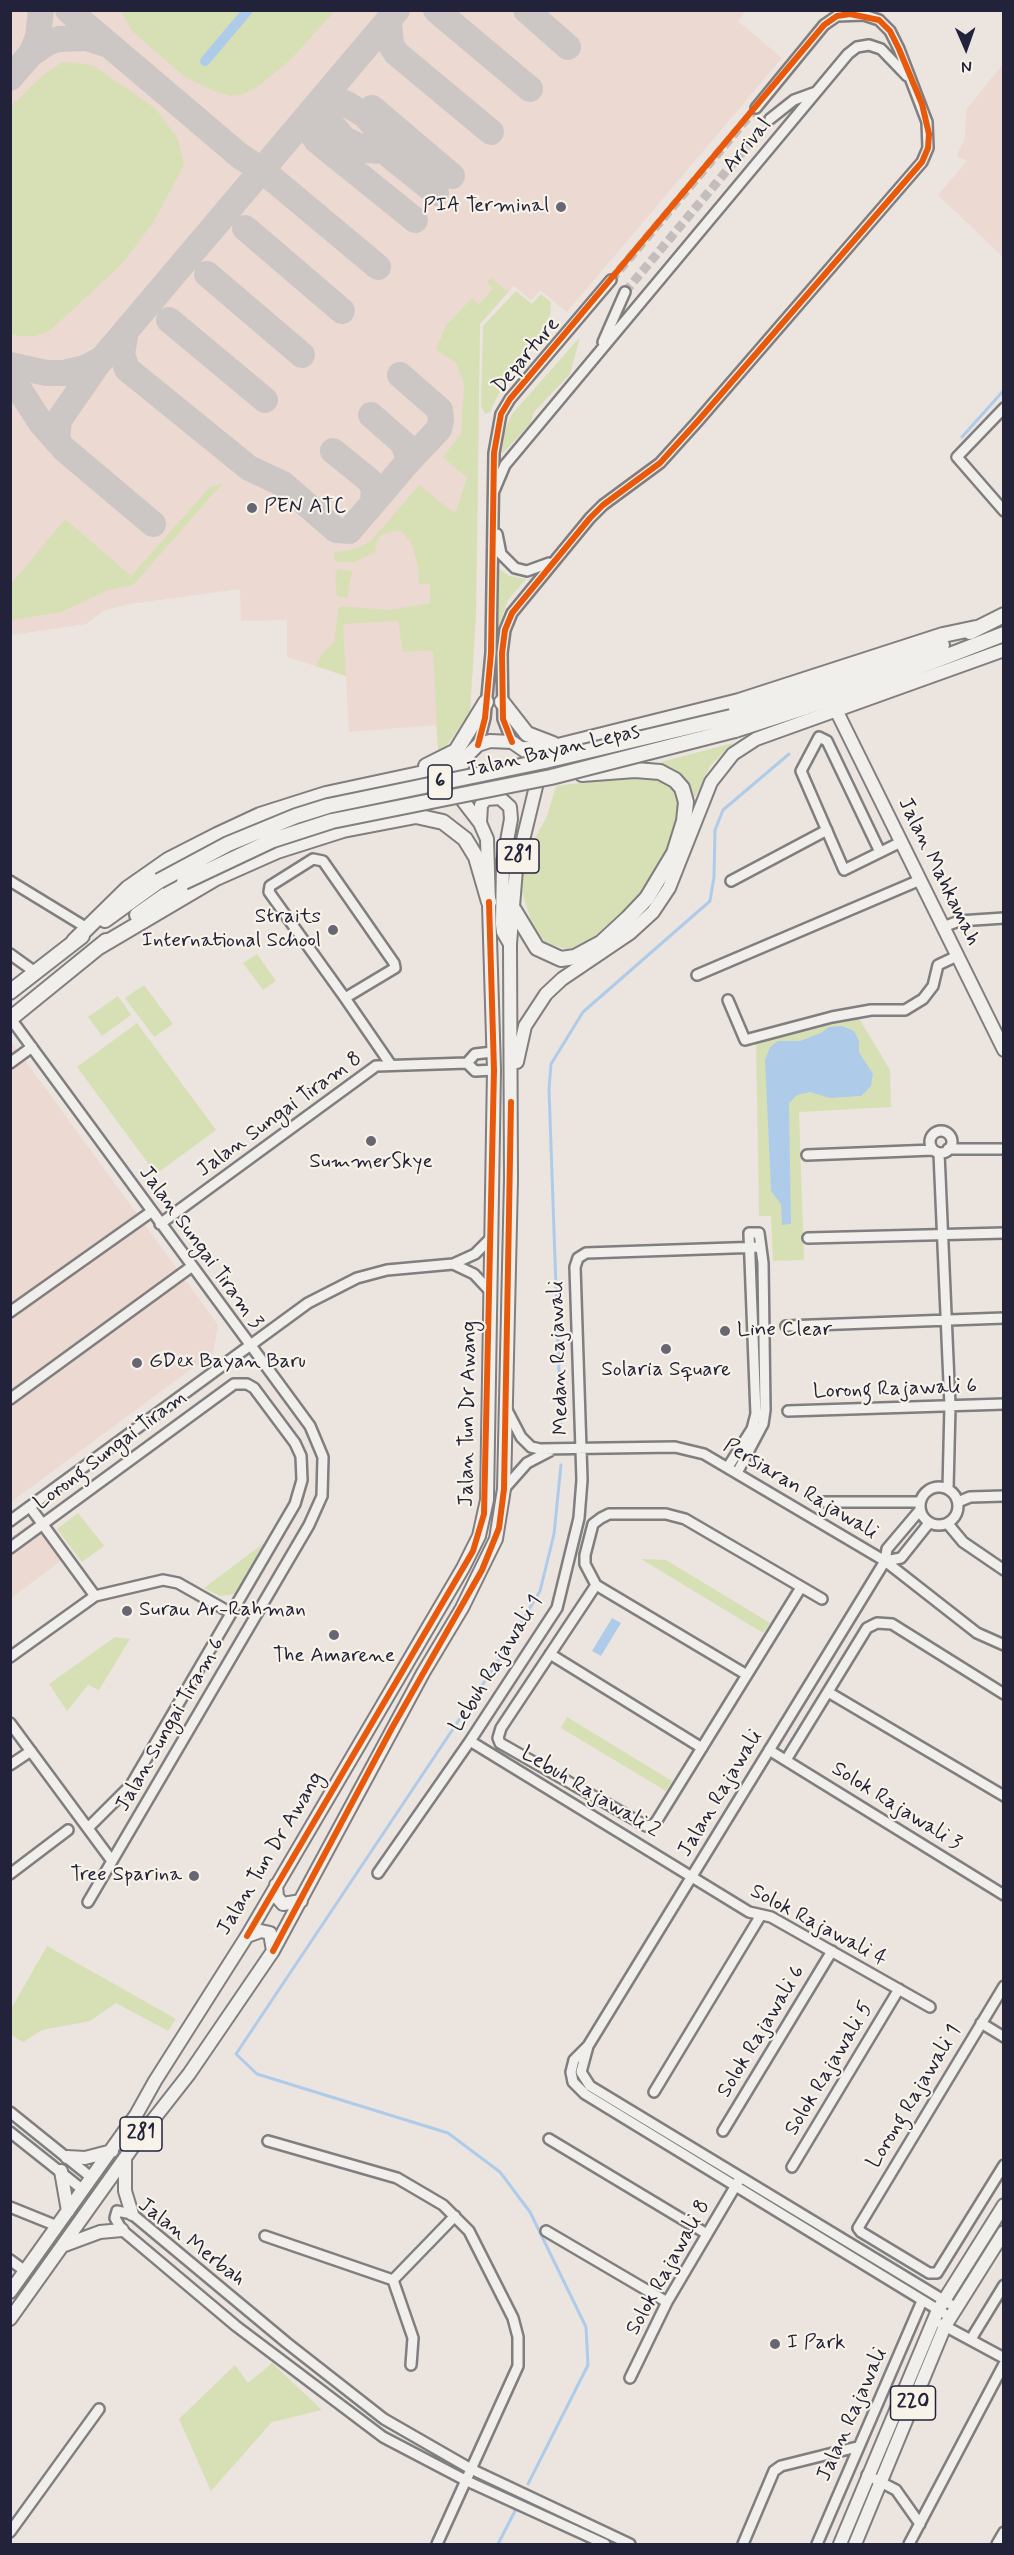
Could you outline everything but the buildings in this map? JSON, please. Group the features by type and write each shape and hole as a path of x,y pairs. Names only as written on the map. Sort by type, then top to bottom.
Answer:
{"highway":[{"name":"Jalan Bayan Lepas","path":"10,992 74,941 159,881 247,835 328,806 733,723 873,672 1004,615"},
{"path":"519,745 537,750 558,746 739,701 942,635 976,628"},
{"name":"Jalan Bayan Lepas","path":"11,1019 131,920 184,882 244,852 301,830 414,802 551,777 733,723 866,688 1004,633"},
{"path":"394,779 446,758 456,751 486,702"},
{"path":"502,702 527,734 558,746"},
{"path":"74,941 128,888 187,849 288,806 447,768 464,761"},
{"path":"514,910 529,939 547,955 561,959 587,952 615,932 647,898 674,853 684,821 686,802 682,788 675,780 660,772 613,770 551,777"},
{"path":"99,947 216,878 277,850 343,830 416,816 443,822 465,839 476,857 489,902"}],"main road":[{"path":"511,1102 525,1026 534,1009 562,979 630,933 653,912 669,888 681,862 711,782 733,754 756,739 837,712 1004,650"},
{"name":"Jalan Mahkamah","path":"837,712 1004,1050"},
{"path":"478,745 490,741 519,745"},
{"name":"Jalan Tun Dr Awang","path":"10,2292 112,2151 247,1936 463,1568 479,1536 486,1500 488,1289 494,1070 487,839 480,823 463,803 457,788 457,777 464,761 478,745"},
{"name":"Jalan Tun Dr Awang","path":"10,2319 142,2134 189,2074 273,1951 402,1709 482,1570 499,1528 504,1489 511,1102 510,944 520,842 539,779 538,764 519,745"},
{"path":"480,823 481,806 486,799 500,798 510,807 511,819 503,863 502,924 503,933 510,944"},
{"path":"276,1885 278,1899 283,1904 301,1901"},
{"path":"247,1936 261,1931 270,1933 273,1951"},
{"path":"67,2157 85,2158 112,2151"},
{"path":"125,2160 125,2191 132,2214"},
{"path":"61,2171 68,2211"},
{"name":"220","path":"840,2544 938,2310 1004,2205"},
{"path":"65,2245 100,2232 122,2230"},
{"name":"220","path":"855,2544 950,2317 1004,2232"}],"street":[{"path":"519,745 506,731 502,702 502,653 505,630 512,613 603,505 660,463 922,162 928,148 929,134 913,82 899,49 890,31 879,20 864,15 837,16 811,38 756,108"},
{"name":"Arrival","path":"494,491 505,465 848,54 857,47 869,45 880,49 913,82"},
{"path":"770,119 795,100 817,92"},
{"name":"Departure","path":"493,514 495,436 501,414 510,399 611,280"},
{"name":"Arrival","path":"598,352 625,292"},
{"path":"1004,408 957,457 1004,511"},
{"path":"493,514 501,554 515,568 527,571 554,561"},
{"path":"478,745 486,702 491,653 493,514"},
{"path":"880,852 827,741 819,738 801,771 844,870 901,842"},
{"path":"731,881 827,830"},
{"path":"345,998 395,968 394,963 323,861 313,859 270,886 269,892 391,1065"},
{"path":"697,975 920,880"},
{"path":"10,881 87,928"},
{"path":"943,927 959,921 1004,918"},
{"path":"10,954 35,972"},
{"path":"728,1000 745,1040 832,1017 871,1010 905,1010 923,999 933,986 938,965 957,956"},
{"name":"Jalan Sungai Tiram 3","path":"10,1521 250,1346 11,1019"},
{"path":"10,1064 32,1047"},
{"name":"Jalan Sungai Tiram 8","path":"467,1063 475,1054 493,1052"},
{"name":"Jalan Sungai Tiram 8","path":"160,1224 376,1066 467,1063 476,1071 494,1070"},
{"path":"807,1155 1004,1149"},
{"path":"940,1151 951,1406 948,1489 958,1502 957,1515 948,1524"},
{"path":"10,1312 151,1212"},
{"path":"728,1467 752,1430 756,1414 748,1233 759,1233 765,1410 763,1424 737,1473"},
{"path":"808,1238 1004,1233"},
{"path":"250,1346 308,1302 357,1278 415,1266 453,1264 475,1254 489,1240"},
{"name":"Medan Rajawali","path":"581,1450 575,1267 578,1258 586,1254 761,1247"},
{"path":"453,1264 474,1274 488,1289"},
{"path":"10,1399 191,1268"},
{"path":"786,1326 1004,1318"},
{"name":"Jalan Sungai Tiram 6","path":"88,1902 309,1525 321,1496 324,1458 310,1426 250,1346"},
{"name":"Lorong Sungai Tiram","path":"10,1548 228,1386 247,1384 254,1388 295,1443 301,1456 302,1480 296,1504 131,1785 88,1828"},
{"name":"Lorong Rajawali 6","path":"788,1411 1004,1404"},
{"name":"Persiaran Rajawali","path":"504,1405 521,1437 531,1447 550,1451 675,1447 704,1454 885,1561 977,1633 1004,1645"},
{"name":"Lebuh Rajawali 1","path":"378,1873 470,1742 557,1608 579,1518 581,1450"},
{"name":"Persiaran Rajawali","path":"504,1489 522,1467 550,1451"},
{"path":"920,1506 931,1488 948,1489"},
{"path":"958,1502 970,1497 1004,1496"},
{"path":"824,1502 920,1506"},
{"path":"920,1506 929,1523 948,1524 963,1542 1004,1570"},
{"name":"Jalan Rajawali","path":"920,1506 886,1549 885,1561 588,2046 579,2052 572,2065 573,2082 577,2088 738,2181 938,2310"},
{"path":"30,1507 95,1596"},
{"path":"747,1675 596,1585 585,1564 593,1524 609,1514 666,1514 685,1519 800,1589 822,1599"},
{"name":"Jalan Rajawali","path":"885,1561 901,1558 929,1523"},
{"path":"10,1657 95,1596 167,1579 231,1613"},
{"path":"596,1585 501,1728 498,1738 504,1746 646,1826 656,1822 800,1589"},
{"path":"557,1608 574,1617"},
{"path":"786,1760 867,1628 885,1623 892,1624 1004,1694"},
{"path":"550,1654 702,1748"},
{"path":"828,1692 1004,1796"},
{"path":"10,1723 112,1861"},
{"name":"Lebuh Rajawali 2","path":"470,1742 692,1875"},
{"path":"10,1765 31,1750"},
{"name":"Solok Rajawali 3","path":"769,1750 1004,1895"},
{"path":"10,1874 69,1830"},
{"name":"Solok Rajawali 4","path":"692,1875 749,1912 771,1917 930,2007"},
{"path":"654,2092 761,1916"},
{"name":"Solok Rajawali 6","path":"723,2132 832,1951"},
{"name":"Lorong Rajawali 1","path":"1004,1986 858,2228 929,2273 937,2273 1004,2165"},
{"name":"Solok Rajawali 5","path":"792,2167 899,1989"},
{"path":"981,2023 1004,2037"},
{"path":"10,2112 92,2178"},
{"path":"10,2132 83,2190"},
{"path":"549,2139 707,2234"},
{"path":"268,2141 397,2178 443,2205 469,2231 513,2318 520,2352 513,2380 437,2544"},
{"name":"Jalan Rajawali","path":"738,2181 950,2317"},
{"name":"Solok Rajawali 8","path":"630,2378 667,2302 738,2181"},
{"path":"10,2207 57,2226"},
{"name":"Jalan Merbah","path":"605,2544 594,2542 467,2481 383,2437 271,2349 236,2326 122,2230 117,2224 115,2215 123,2210 132,2214 374,2413 471,2469 630,2544"},
{"path":"393,2280 454,2216"},
{"path":"546,2231 667,2302"},
{"path":"265,2236 393,2280"},
{"path":"10,2260 25,2271"},
{"path":"393,2280 412,2330 414,2352 411,2366"},
{"path":"971,2339 1004,2285"},
{"name":"Jalan Rajawali","path":"817,2544 922,2301"},
{"path":"938,2310 950,2317 971,2339 1004,2358"},
{"path":"909,2544 1004,2364"},
{"path":"10,2532 99,2409"},
{"path":"743,2544 774,2471 781,2466 858,2447"},
{"path":"867,2475 896,2490 920,2524"},
{"path":"594,2542 600,2530"},
{"path":"997,2544 1004,2532"}],"shaded area":[{"path":"10,11 746,11 738,21 782,58 567,312 540,290 531,300 514,286 480,324 476,612 470,713 444,749 438,750 436,725 349,732 346,676 287,657 287,620 241,621 240,589 129,604 103,611 86,624 11,635"},
{"path":"1003,64 1003,257 938,195 967,161 957,156 965,137 966,110"},
{"path":"10,1040 218,1325 213,1353 11,1502"},
{"path":"41,1515 70,1554 11,1598 10,1538"}],"green space":[{"path":"121,10 335,11 290,60 256,88 244,94 231,96 216,92 185,77 131,30"},
{"path":"62,62 92,65 155,108 178,139 184,165 154,221 122,264 48,332 35,336 18,336 10,333 11,106 42,76"},
{"path":"491,278 508,292 480,324 476,612 470,713 444,749 438,750 433,650 403,652 398,621 343,624 346,676 316,666 321,655 334,642 339,606 390,610 430,603 430,584 419,584 418,566 411,542 402,532 394,531 381,535 375,552 355,562 336,562 333,553 358,548 371,541 419,485 453,512 456,511 467,478 443,457 461,434 464,384 456,363 436,350 445,327 472,298 479,305 493,288 487,283"},
{"path":"516,291 532,304 541,294 551,302 550,315 524,360 507,376 490,412 485,414 481,406 483,326"},
{"path":"580,337 570,374 534,412 530,424 502,454 504,433 512,414"},
{"path":"223,483 133,585 108,590 62,612 11,620 11,584 65,519 131,576 210,487"},
{"path":"496,566 509,576 526,579 508,600 496,633"},
{"path":"338,569 352,571 347,598 337,596 335,574"},
{"path":"733,743 710,766 696,796 692,797 681,774 661,764 661,762"},
{"path":"637,776 667,782 677,796 677,820 657,872 643,894 614,925 593,940 567,949 546,943 533,927 521,889 526,855 547,816 556,786"},
{"path":"257,954 276,981 263,990 243,963"},
{"path":"144,985 173,1024 154,1037 125,998"},
{"path":"118,996 131,1015 102,1036 88,1017"},
{"path":"857,1015 890,1070 891,1107 799,1112 804,1260 773,1261 771,1216 759,1216 756,1039"},
{"path":"137,1023 216,1130 156,1174 77,1067"},
{"path":"78,1513 104,1546 82,1562 57,1529"},
{"path":"264,1543 235,1594 220,1596 204,1588"},
{"path":"641,1559 666,1560 770,1623 763,1633"},
{"path":"115,1637 130,1639 99,1690 88,1685 67,1711 49,1684"},
{"path":"567,1717 672,1781 666,1791 561,1728"},
{"path":"47,1946 176,2019 168,2031 116,2003 90,2021 42,2030 23,2042 11,2035 11,2009"},
{"path":"272,2363 322,2410 272,2422 211,2491 179,2419 235,2365 248,2383"}],"water":[{"path":"842,1026 854,1031 859,1041 859,1052 873,1074 871,1086 861,1096 830,1098 810,1092 797,1095 789,1103 791,1224 782,1225 781,1204 771,1191 765,1060 770,1047 778,1041 800,1041 821,1033 829,1027"},
{"path":"612,1618 621,1623 601,1656 592,1651"}],"waterway":[{"path":"205,61 248,10"},
{"path":"962,437 1004,390"},
{"path":"561,1430 549,1089 551,1064 583,1012 710,901 714,877 715,830 723,810 789,754"},
{"path":"528,2484 588,2365 586,2327 530,2212 500,2172 448,2133 257,2074 236,2054 495,1666 540,1591 554,1534 561,1465"},
{"path":"498,2544 517,2507"}],"taxiway":[{"path":"41,10 38,37 31,54 47,43 59,39 87,38 106,44"},
{"path":"68,10 240,156 263,171 378,267"},
{"path":"57,440 59,420 97,365 397,10"},
{"path":"436,10 530,89"},
{"path":"526,10 568,47"},
{"path":"389,21 391,45 396,53 491,132"},
{"path":"10,78 42,41"},
{"path":"384,151 367,150 344,139 329,121 322,99 345,103 365,115 376,128 384,151 436,193"},
{"path":"372,108 452,176"},
{"path":"308,116 309,129 317,141 415,220"},
{"path":"245,228 342,311"},
{"path":"207,274 302,355"},
{"path":"169,320 265,400"},
{"path":"126,331 122,354 127,369 249,468 283,484 336,530 349,531 373,503"},
{"path":"10,365 46,373 64,373 85,368 102,359"},
{"path":"10,375 41,423 64,449 153,524"},
{"path":"400,375 440,410 441,420 439,429 407,463"},
{"path":"333,451 369,480 374,489 373,503 407,463 408,456 403,443 371,415"}],"tunnel":[{"path":"611,280 756,108"},
{"path":"625,292 770,119"}],"cycle path":[{"path":"478,745 485,718 491,653 494,453 501,414 510,399 824,25 837,16 850,14 879,20 890,31 922,104 929,134 928,148 922,162 660,463 603,505 590,518 512,613 505,630 502,653 503,719 512,742"},
{"path":"247,1936 473,1551 484,1514 494,1070 489,902"},
{"path":"273,1951 392,1728 482,1570 499,1528 504,1489 511,1102"}],"place":[{"name":"PIA Terminal","path":"561,207"},
{"name":"PEN ATC","path":"252,508"},
{"name":"Straits International School","path":"333,930"},
{"name":"SummerSkye","path":"371,1141"},
{"name":"Line Clear","path":"725,1331"},
{"name":"Solaria Square","path":"666,1349"},
{"name":"GDex Bayan Baru","path":"137,1363"},
{"name":"Surau Ar-Rahman","path":"127,1611"},
{"name":"The Amarene","path":"334,1635"},
{"name":"Tree Sparina","path":"194,1876"},
{"name":"I Park","path":"775,2344"}]}
